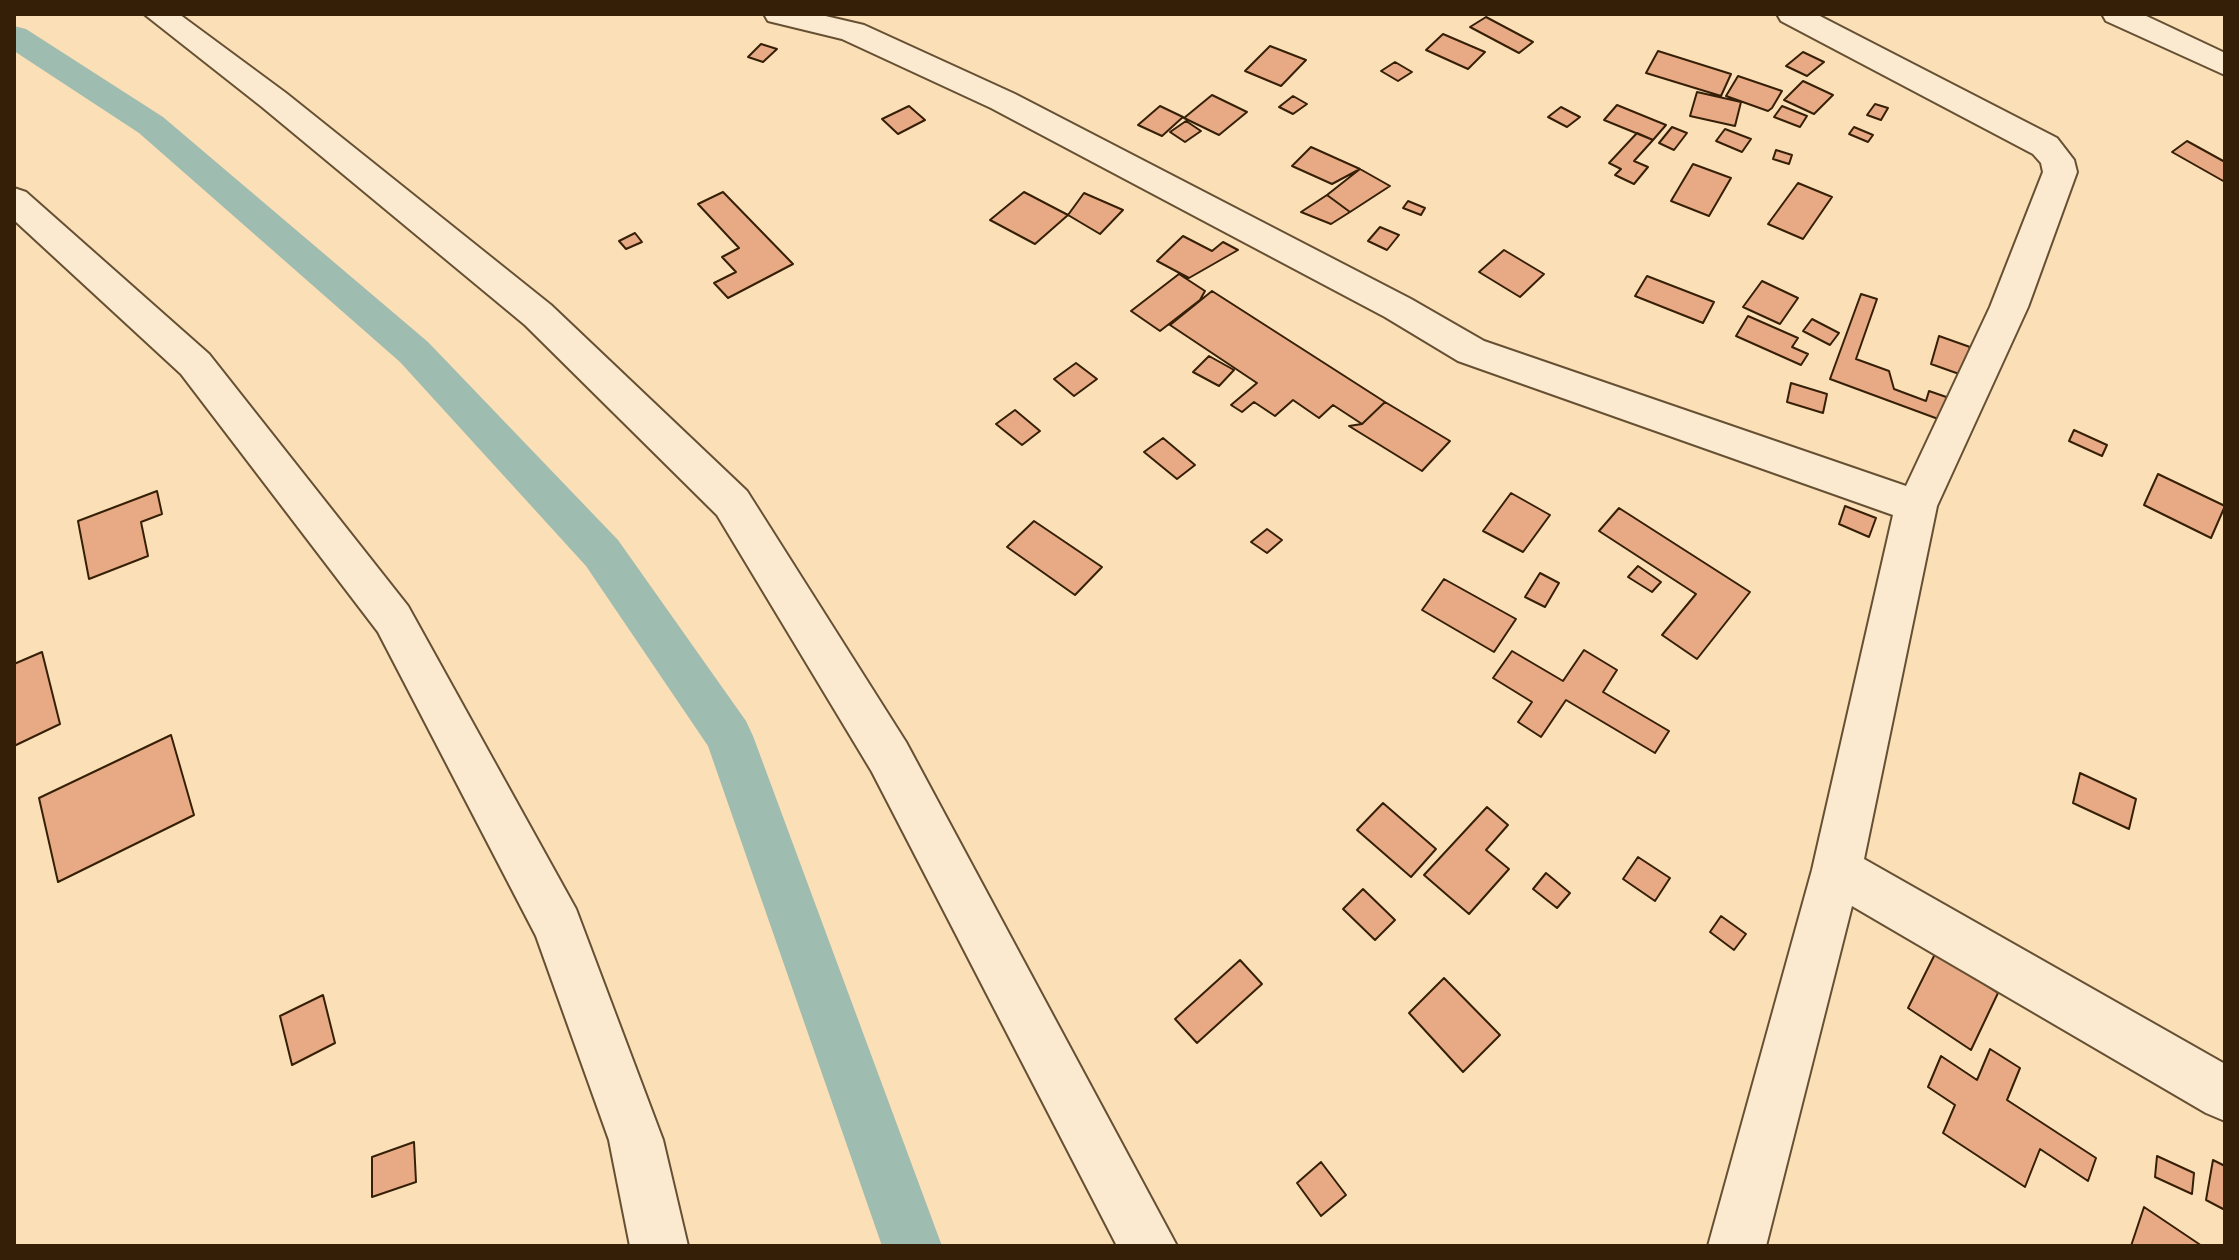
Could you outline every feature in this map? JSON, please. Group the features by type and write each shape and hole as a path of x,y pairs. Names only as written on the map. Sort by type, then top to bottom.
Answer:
{"street":[{"path":"159,14 274,100 538,315 732,503 889,757 1148,1246"},
{"path":"779,14 853,32 1003,101 1398,308 1471,351 1916,506"},
{"path":"1737,1246 1837,870 1916,506 2009,307 2060,172 2057,160 2045,146 1792,14"},
{"path":"2117,14 2225,65"},
{"path":"14,200 195,364 393,619 558,926 636,1140 659,1246"},
{"path":"1837,870 2225,1094"}],"building":[{"path":"1486,17 1533,42 1519,53 1470,27"},
{"path":"1443,34 1485,52 1468,69 1426,50"},
{"path":"761,44 777,49 763,62 748,57"},
{"path":"1270,46 1306,60 1281,86 1245,71"},
{"path":"1658,51 1731,74 1721,96 1646,73"},
{"path":"1803,52 1824,62 1807,76 1786,66"},
{"path":"1395,62 1412,72 1398,81 1381,71"},
{"path":"1738,76 1782,91 1772,108 1768,111 1726,96"},
{"path":"1803,81 1833,95 1814,114 1784,100"},
{"path":"1697,92 1741,102 1735,126 1690,116"},
{"path":"1212,95 1247,112 1219,135 1184,118"},
{"path":"1293,96 1307,104 1293,114 1279,107"},
{"path":"1875,104 1888,108 1881,120 1867,115"},
{"path":"1617,105 1666,125 1653,140 1604,120"},
{"path":"909,106 925,120 898,134 882,119"},
{"path":"1160,106 1183,117 1162,136 1138,125"},
{"path":"1782,106 1807,116 1800,127 1774,117"},
{"path":"1561,107 1580,117 1567,127 1548,117"},
{"path":"1186,121 1201,131 1185,142 1170,132"},
{"path":"1672,127 1687,133 1674,150 1659,143"},
{"path":"1854,127 1873,135 1868,142 1849,134"},
{"path":"1725,129 1751,139 1742,152 1716,141"},
{"path":"1637,133 1653,140 1634,161 1648,167 1634,184 1615,175 1621,169 1609,163"},
{"path":"2187,141 2225,162 2225,182 2172,152"},
{"path":"1311,147 1360,169 1332,184 1292,166"},
{"path":"1776,150 1792,155 1789,164 1773,159"},
{"path":"1693,164 1731,178 1709,216 1671,201"},
{"path":"1360,169 1390,186 1350,212 1327,195"},
{"path":"1798,183 1832,197 1803,239 1768,224"},
{"path":"723,192 793,264 728,298 714,283 736,272 722,257 739,248 698,204"},
{"path":"1024,192 1068,215 1035,244 990,220"},
{"path":"1084,193 1123,210 1100,234 1068,215"},
{"path":"1327,195 1350,212 1331,224 1301,212"},
{"path":"1408,201 1425,208 1421,215 1403,208"},
{"path":"1380,227 1399,235 1387,250 1368,241"},
{"path":"635,233 642,242 626,249 619,241"},
{"path":"1183,236 1212,251 1223,242 1238,250 1189,278 1157,261"},
{"path":"1504,250 1544,274 1520,297 1479,272"},
{"path":"1179,274 1205,291 1200,300 1160,331 1131,311"},
{"path":"1647,276 1714,302 1703,323 1635,296"},
{"path":"1762,281 1798,298 1780,324 1743,307"},
{"path":"1212,291 1385,402 1362,424 1333,405 1319,418 1293,400 1275,416 1254,402 1242,412 1231,405 1257,383 1170,325"},
{"path":"1861,294 1877,299 1856,359 1889,371 1894,389 1926,401 1929,391 1955,400 1949,423 1830,379"},
{"path":"1748,316 1798,338 1792,347 1808,354 1801,365 1736,336"},
{"path":"1812,319 1839,333 1830,345 1803,331"},
{"path":"1939,336 1970,347 1962,375 1931,364"},
{"path":"1209,356 1234,370 1219,386 1193,372"},
{"path":"1076,363 1097,379 1074,396 1054,379"},
{"path":"1791,383 1827,394 1823,413 1787,402"},
{"path":"1385,402 1450,441 1422,471 1349,426 1362,424"},
{"path":"1015,410 1040,431 1022,445 996,424"},
{"path":"2074,430 2107,445 2102,456 2069,441"},
{"path":"1163,438 1195,465 1177,479 1144,452"},
{"path":"2158,474 2225,506 2211,538 2144,505"},
{"path":"157,491 162,514 141,522 148,556 89,579 78,521"},
{"path":"1511,493 1550,515 1523,552 1483,531"},
{"path":"1845,506 1876,518 1869,537 1839,524"},
{"path":"1619,508 1750,592 1697,659 1662,635 1696,594 1599,531"},
{"path":"1034,521 1102,567 1075,595 1007,547"},
{"path":"1267,529 1282,540 1267,553 1251,542"},
{"path":"1638,566 1661,582 1652,592 1628,577"},
{"path":"1540,573 1559,583 1545,607 1525,597"},
{"path":"1444,579 1516,619 1494,652 1422,610"},
{"path":"1584,650 1617,670 1603,692 1669,731 1655,753 1566,700 1541,737 1518,722 1532,702 1493,678 1512,651 1563,681"},
{"path":"42,652 60,724 14,746 14,664"},
{"path":"171,735 194,815 58,882 39,798"},
{"path":"2080,773 2136,799 2129,829 2073,803"},
{"path":"1383,803 1436,849 1411,877 1357,830"},
{"path":"1487,807 1508,825 1486,850 1509,869 1469,914 1424,875"},
{"path":"1638,857 1670,878 1655,901 1623,879"},
{"path":"1546,873 1570,893 1557,908 1533,889"},
{"path":"1363,889 1395,920 1375,940 1343,909"},
{"path":"1721,916 1746,934 1734,950 1710,932"},
{"path":"1936,952 1998,993 1971,1050 1908,1008"},
{"path":"1240,960 1262,984 1197,1043 1175,1019"},
{"path":"1444,978 1500,1035 1463,1072 1409,1013"},
{"path":"323,995 335,1043 292,1065 280,1016"},
{"path":"1990,1049 2020,1068 2007,1100 2096,1158 2088,1181 2040,1149 2025,1187 1943,1133 1955,1105 1928,1087 1941,1056 1977,1080"},
{"path":"414,1142 416,1182 372,1197 372,1157"},
{"path":"2157,1156 2194,1173 2192,1194 2155,1177"},
{"path":"2213,1160 2225,1166 2225,1210 2206,1200"},
{"path":"1321,1162 1346,1195 1321,1216 1297,1183"},
{"path":"2144,1207 2202,1246 2131,1246"}],"waterway":[{"path":"14,36 151,125 414,352 602,553 729,736 912,1246"}]}
